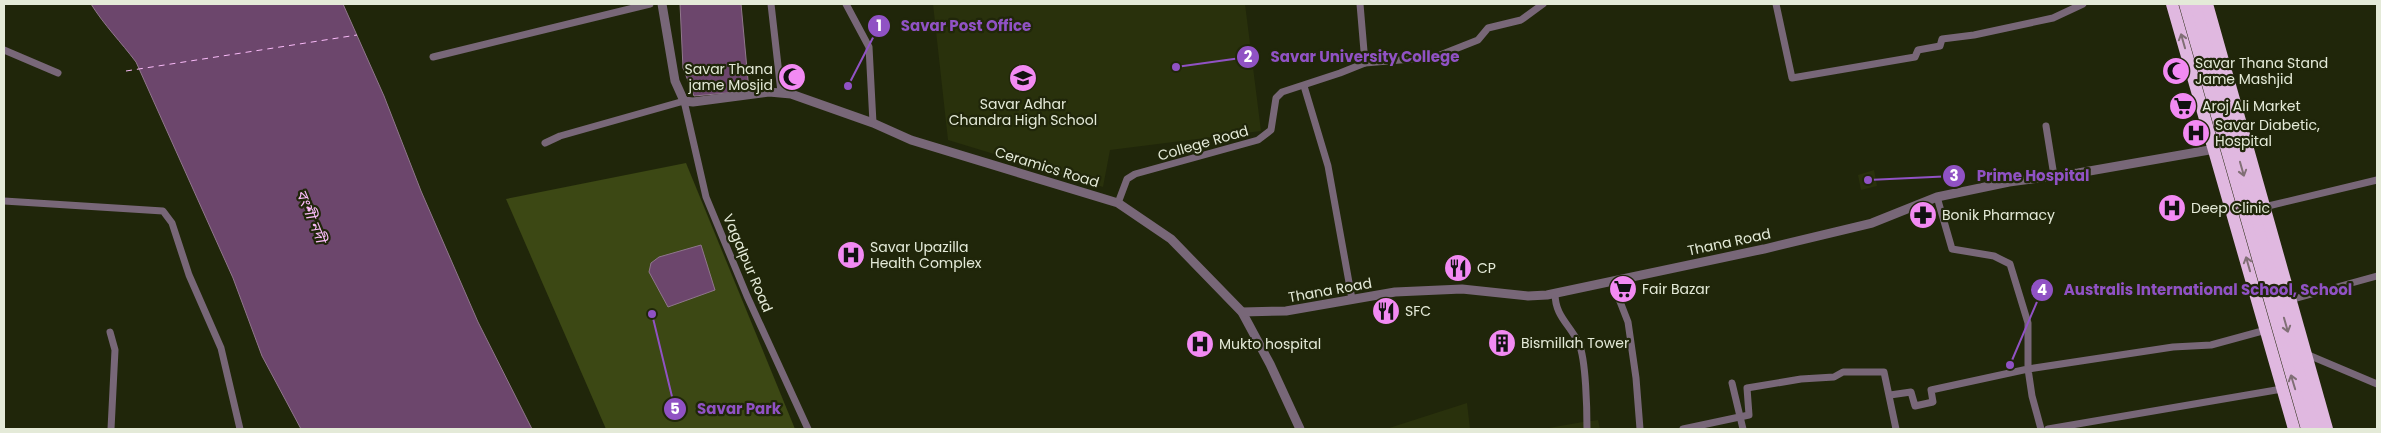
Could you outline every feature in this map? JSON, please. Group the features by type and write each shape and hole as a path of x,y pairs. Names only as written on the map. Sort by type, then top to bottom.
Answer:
{"highway":[{"path":"2172,4 2294,429"},
{"path":"2184,4 2307,429"},
{"path":"2196,4 2318,429"},
{"path":"2207,4 2327,429"}],"street":[{"path":"433,57 650,4"},
{"path":"546,143 560,136 684,101 675,82 662,4"},
{"path":"770,4 781,92"},
{"path":"846,4 869,47 873,123"},
{"path":"1360,4 1365,63"},
{"name":"College Road","path":"1118,203 1127,179 1135,174 1258,140 1272,130 1276,98 1282,92 1304,86 1365,63 1435,57 1478,40 1488,28 1521,20 1543,4"},
{"path":"1776,4 1792,78 1915,56 1918,50 1940,46 1942,39 2053,18 2083,4"},
{"path":"4,50 58,72"},
{"path":"1304,86 1328,166 1352,299"},
{"name":"Ceramics Road","path":"684,101 693,102 781,92 791,94 873,123 911,140 1118,203 1170,240 1242,312 1270,364 1300,429"},
{"name":"Vagalpur Road","path":"684,101 706,197 747,296 808,429"},
{"path":"2046,126 2054,176"},
{"name":"Thana Road","path":"1242,312 1286,312 1395,292 1462,289 1528,296 1555,293 1764,249 1872,223 1937,197 2009,182 2214,149"},
{"path":"2264,207 2377,180"},
{"path":"1937,197 1952,248 1994,256 2010,264 2028,322 2028,369 2032,396 2041,429"},
{"path":"4,201 162,211 172,223 189,275 221,348 240,429"},
{"path":"2290,300 2377,276"},
{"path":"1612,282 1628,322 1636,378 1640,429"},
{"path":"1555,293 1555,306 1580,346 1588,408 1588,429"},
{"path":"1890,395 1911,392 1915,406 1933,402 1931,390 2028,369 2173,347 2211,345 2266,330"},
{"path":"110,332 115,350 111,429"},
{"path":"2306,354 2377,384"},
{"path":"1683,429 1749,415 1747,388 1801,379 1834,377 1843,372 1884,372 1896,429"},
{"path":"1732,383 1743,429"},
{"path":"2048,429 2282,389"}],"shaded area":[{"path":"933,4 1245,4 1261,131 1110,150 1103,187 948,140"},
{"path":"686,163 795,429 606,429 506,199"},
{"path":"1874,170 1877,186 1861,190 1858,175"},
{"name":"Mukto hospital","path":"1203,334 1211,349 1197,354 1190,339"},
{"path":"1467,403 1470,429 1386,429"},
{"path":"1598,420 1600,429 1543,429 1583,422"}],"water":[{"name":"বংশী নদী","path":"91,4 343,4 384,96 421,191 478,322 532,429 301,429 262,356 233,278 136,62"},
{"path":"680,4 741,4 749,91 694,96 683,68"},
{"path":"701,245 715,290 668,307 649,272 651,263 659,257"}],"ferry route":[{"path":"126,71 357,35"}],"place":[{"name":"Savar University College","path":"1176,67"},
{"name":"Savar Thana Stand Jame Mashjid","path":"2176,71"},
{"name":"Savar Thana jame Mosjid","path":"792,77"},
{"name":"Savar Adhar Chandra High School","path":"1023,78"},
{"name":"Savar Post Office","path":"848,86"},
{"name":"Aroj Ali Market","path":"2183,106"},
{"name":"Savar Diabetic, Hospital","path":"2196,133"},
{"name":"Prime Hospital","path":"1868,180"},
{"name":"Deep Clinic","path":"2172,208"},
{"name":"Bonik Pharmacy","path":"1923,215"},
{"name":"Savar Upazilla Health Complex","path":"851,255"},
{"name":"CP","path":"1458,268"},
{"name":"Fair Bazar","path":"1623,289"},
{"name":"SFC","path":"1386,311"},
{"name":"Savar Park","path":"652,314"},
{"name":"Bismillah Tower","path":"1502,343"},
{"name":"Mukto hospital","path":"1200,344"},
{"name":"Australis International School, School","path":"2010,365"}]}
